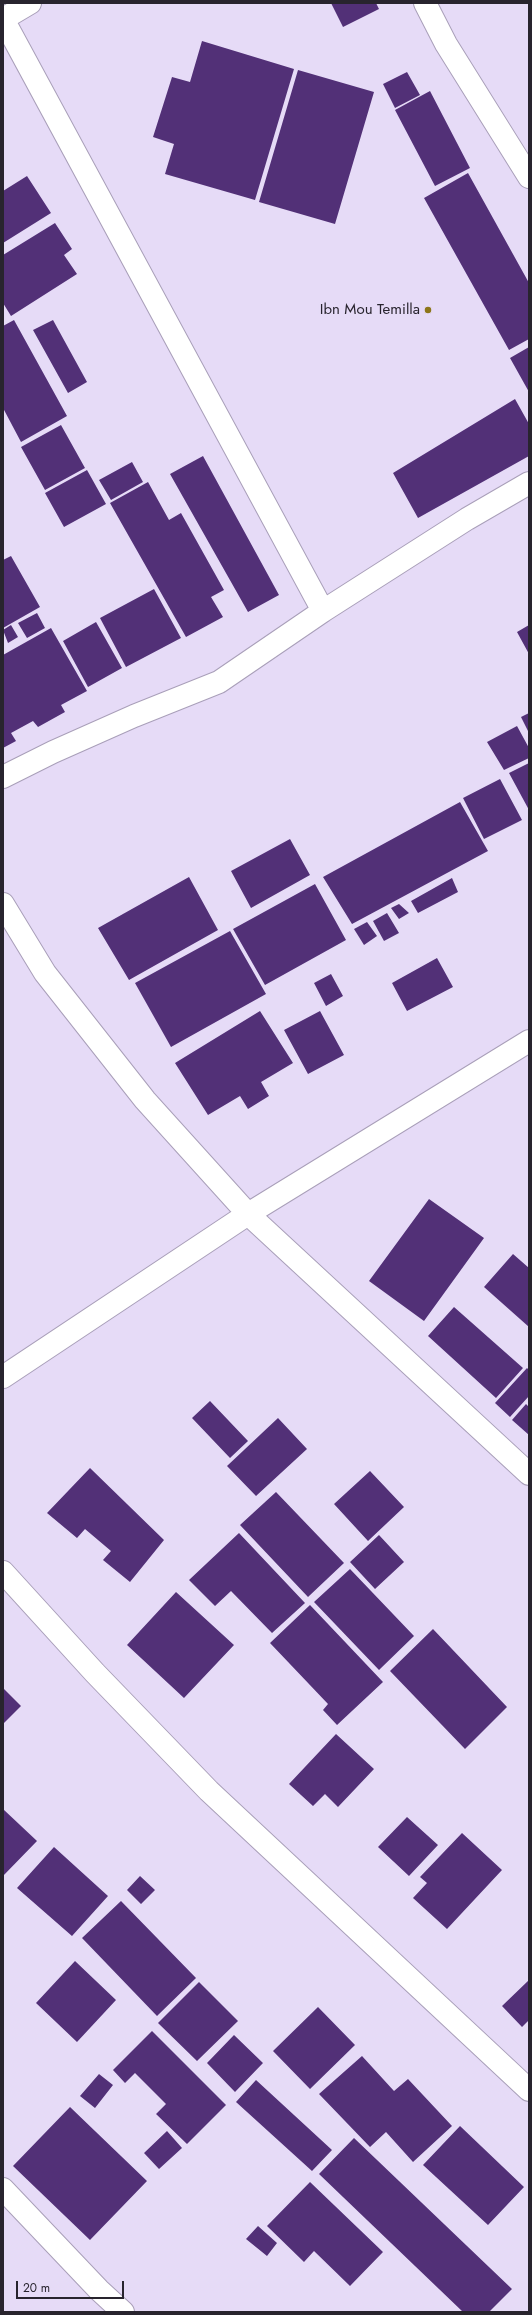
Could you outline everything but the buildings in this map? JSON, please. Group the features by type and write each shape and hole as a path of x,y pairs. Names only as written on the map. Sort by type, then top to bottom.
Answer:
{"street":[{"path":"30,3 3,19 323,611"},
{"path":"425,3 446,44 529,177"},
{"path":"3,777 53,752 134,716 219,682 323,611 467,519 529,482"},
{"path":"3,904 44,973 145,1100 248,1214 529,1474"},
{"path":"3,1377 248,1214 529,1041"},
{"path":"3,1572 94,1673 210,1791 529,2090"},
{"path":"3,2189 114,2309"}],"place":[{"name":"Ibn Mou Temilla","path":"428,310"}]}
